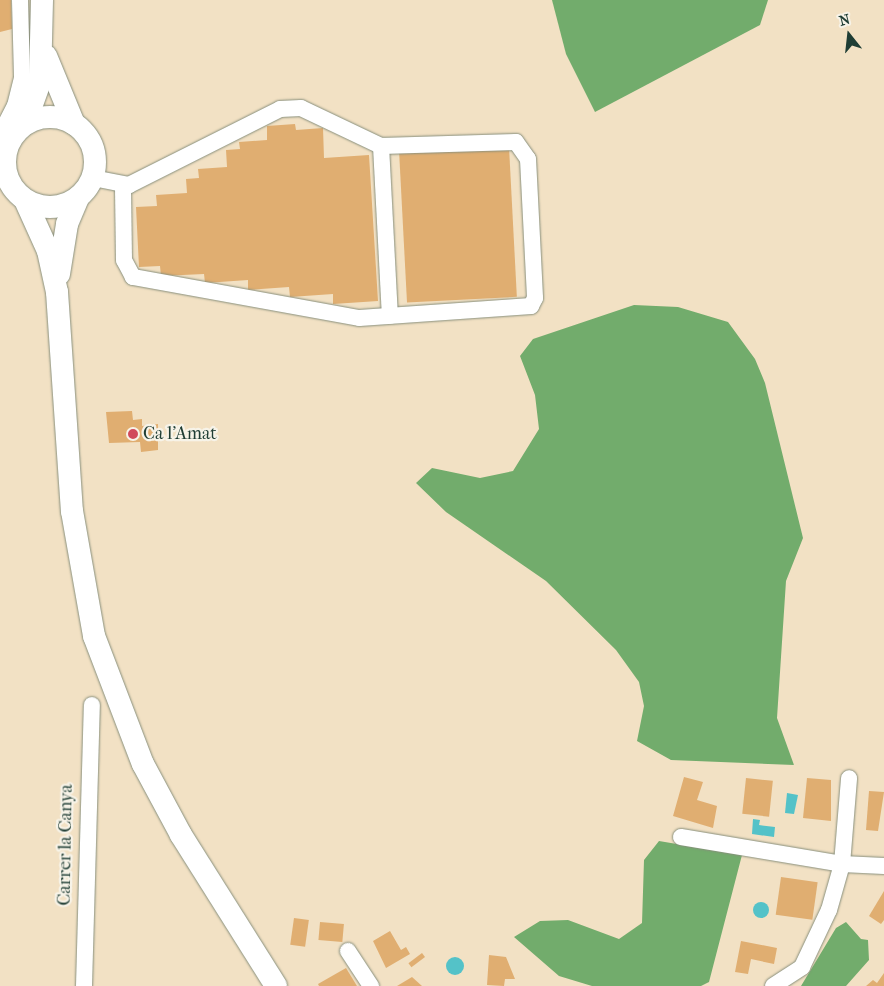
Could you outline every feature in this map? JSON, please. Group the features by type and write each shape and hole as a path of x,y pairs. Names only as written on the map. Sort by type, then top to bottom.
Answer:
{"main road":[{"path":"42,0 43,49 36,100 25,124 10,140 5,157 8,180 25,200 48,251 57,292 72,511 94,636 143,764 276,986"},
{"path":"43,49 74,124 92,144 93,178 78,198 62,249 57,292"},
{"path":"25,124 49,117 74,124"},
{"path":"25,200 52,207 78,198"}],"street":[{"path":"5,157 2,131 15,106 22,76 20,0"},
{"path":"93,178 124,185 168,169 280,108 301,108 381,146 516,142 528,159 535,298 531,306 359,318 134,277 124,260 124,185"},
{"path":"381,146 390,316"},
{"name":"Carrer la Canya","path":"84,986 92,705"},
{"path":"773,986 802,968 828,910 842,864 849,778"},
{"path":"681,837 842,864 884,866"},
{"path":"348,951 371,986"}],"green space":[{"path":"552,0 768,0 760,25 595,112 566,54"},
{"path":"634,305 678,307 728,322 755,359 765,383 803,538 786,581 777,718 794,765 671,760 637,741 644,706 639,682 616,650 546,581 446,512 416,483 432,468 480,478 513,471 539,429 535,395 520,356 533,339"},
{"path":"659,841 742,855 709,982 701,986 592,986 559,976 514,937 540,921 568,920 619,939 642,923 644,860"},
{"path":"846,922 861,939 868,940 869,960 846,986 801,986 836,928"}],"water":[{"path":"787,793 798,795 794,814 785,813"},
{"path":"753,819 760,820 759,825 775,827 774,837 752,834"},
{"path":"761,902 769,910 761,918 753,910"},
{"path":"455,957 461,960 464,966 461,972 455,975 449,972 446,966 449,960"}],"building":[{"path":"0,0 11,0 12,29 0,32"},
{"path":"295,124 296,130 323,128 324,158 369,155 378,301 333,304 333,294 290,297 289,287 248,290 248,280 205,283 204,274 161,276 160,266 139,267 136,207 157,206 156,195 187,193 186,179 199,178 198,169 227,167 226,150 240,149 239,142 267,140 267,126"},
{"path":"509,147 517,297 407,303 399,153"},
{"name":"Ca l'Amat","path":"132,411 133,420 142,419 142,426 158,424 158,450 141,452 140,442 109,443 106,412"},
{"path":"684,777 703,782 697,800 717,806 713,828 673,816"},
{"path":"746,778 773,781 769,817 742,814"},
{"path":"807,778 831,780 831,821 803,818"},
{"path":"869,791 884,792 878,831 866,830"},
{"path":"781,877 818,882 812,920 776,915"},
{"path":"884,891 884,920 881,924 869,916"},
{"path":"294,918 309,920 305,947 290,945"},
{"path":"320,922 344,924 342,942 318,940"},
{"path":"390,931 401,950 406,947 410,954 386,968 373,941"},
{"path":"741,941 777,948 774,964 751,959 748,974 735,972"},
{"path":"422,953 425,957 411,967 408,963"},
{"path":"489,955 506,957 515,979 505,979 504,986 487,985"},
{"path":"346,968 357,986 319,986 318,984"},
{"path":"884,973 884,986 866,986 873,980 877,983"},
{"path":"412,977 422,986 397,986"}],"place":[{"name":"Ca l'Amat","path":"133,434"}]}
